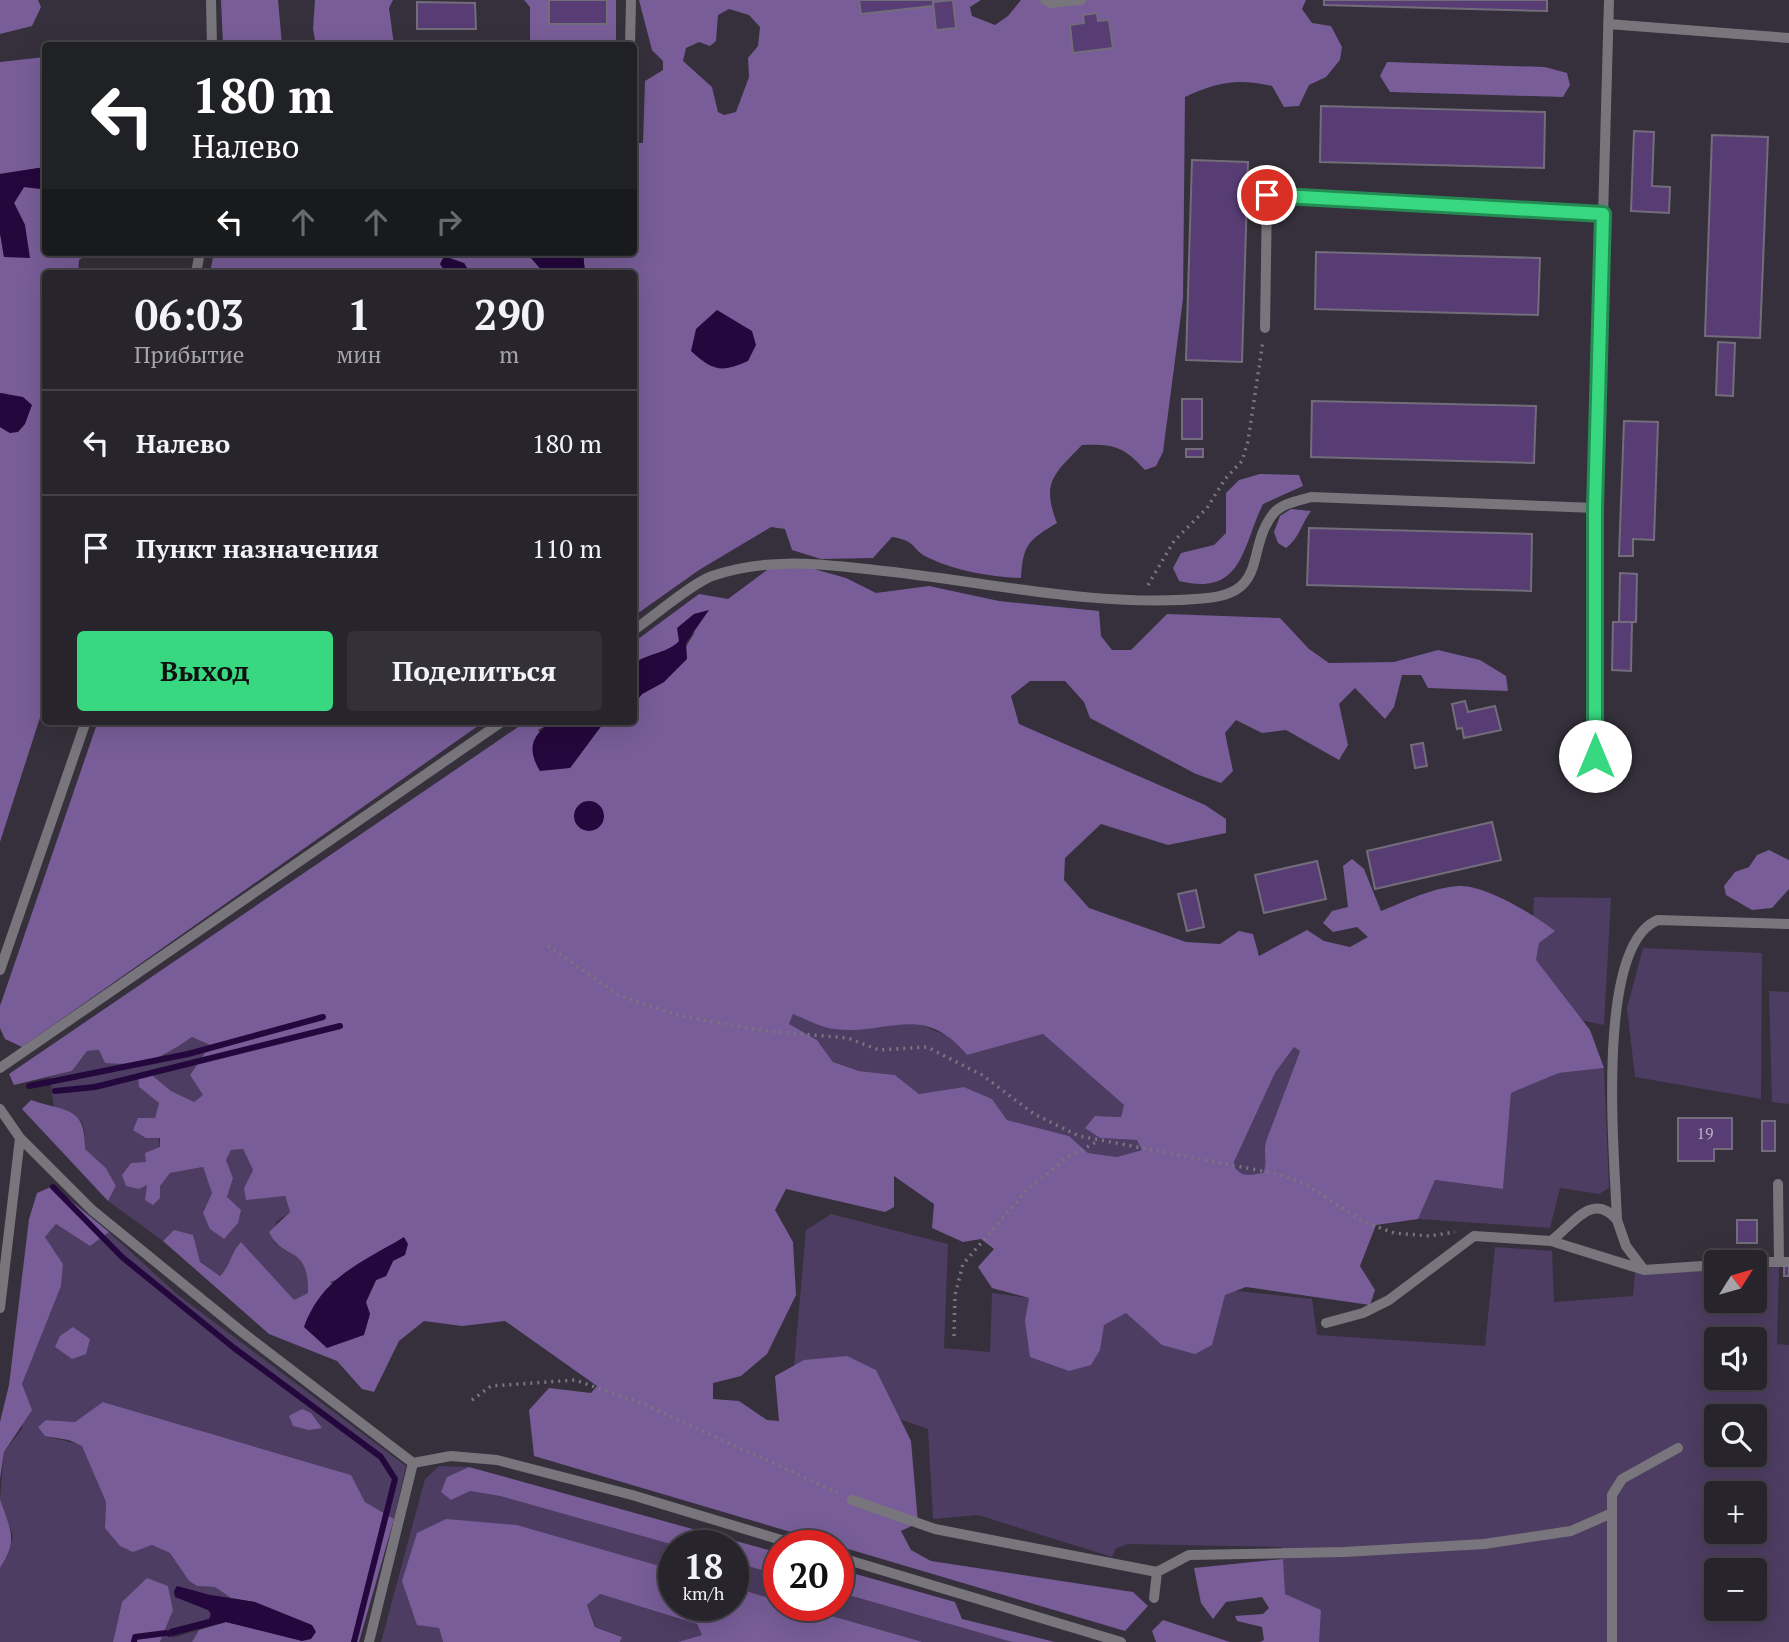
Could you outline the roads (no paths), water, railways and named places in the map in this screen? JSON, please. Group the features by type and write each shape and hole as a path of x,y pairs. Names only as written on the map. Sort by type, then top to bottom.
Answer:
{"lane":[{"path":"211,0 212,42"},
{"path":"630,42 631,0"},
{"path":"1045,0 1051,3 1081,0"},
{"path":"1595,756 1595,508 1609,0"},
{"path":"1608,24 1789,38"},
{"path":"1265,328 1267,195 1603,214"},
{"path":"637,628 709,577 751,565 790,561 925,575 1056,594 1140,599 1208,598 1233,594 1247,583 1264,532 1274,513 1288,503 1311,497 1595,508"},
{"path":"0,970 85,725"},
{"path":"0,1068 497,725"},
{"path":"1644,1270 1626,1246 1617,1220 1613,1047 1617,996 1639,934 1647,925 1658,920 1789,924"},
{"path":"0,1109 20,1138 92,1210 242,1332 413,1463 451,1456 496,1460 632,1495 763,1534"},
{"path":"0,1308 20,1138"},
{"path":"1778,1184 1784,1262"},
{"path":"1551,1241 1588,1209 1605,1209 1617,1220"},
{"path":"1326,1323 1363,1313 1388,1300 1474,1236 1551,1241 1644,1270 1704,1266"},
{"path":"1612,1642 1612,1495 1622,1479 1678,1448"},
{"path":"369,1642 413,1463"},
{"path":"852,1500 935,1529 1157,1572 1188,1555 1344,1552 1484,1544 1571,1531 1612,1513"},
{"path":"854,1562 1121,1642"},
{"path":"1154,1598 1157,1572"}],"waterway":[{"path":"29,1086 188,1054 323,1017"},
{"path":"55,1091 95,1087 340,1026"},
{"path":"53,1187 122,1257 234,1348 381,1457 395,1479 354,1642"},
{"path":"134,1642 135,1637 166,1633"}]}
